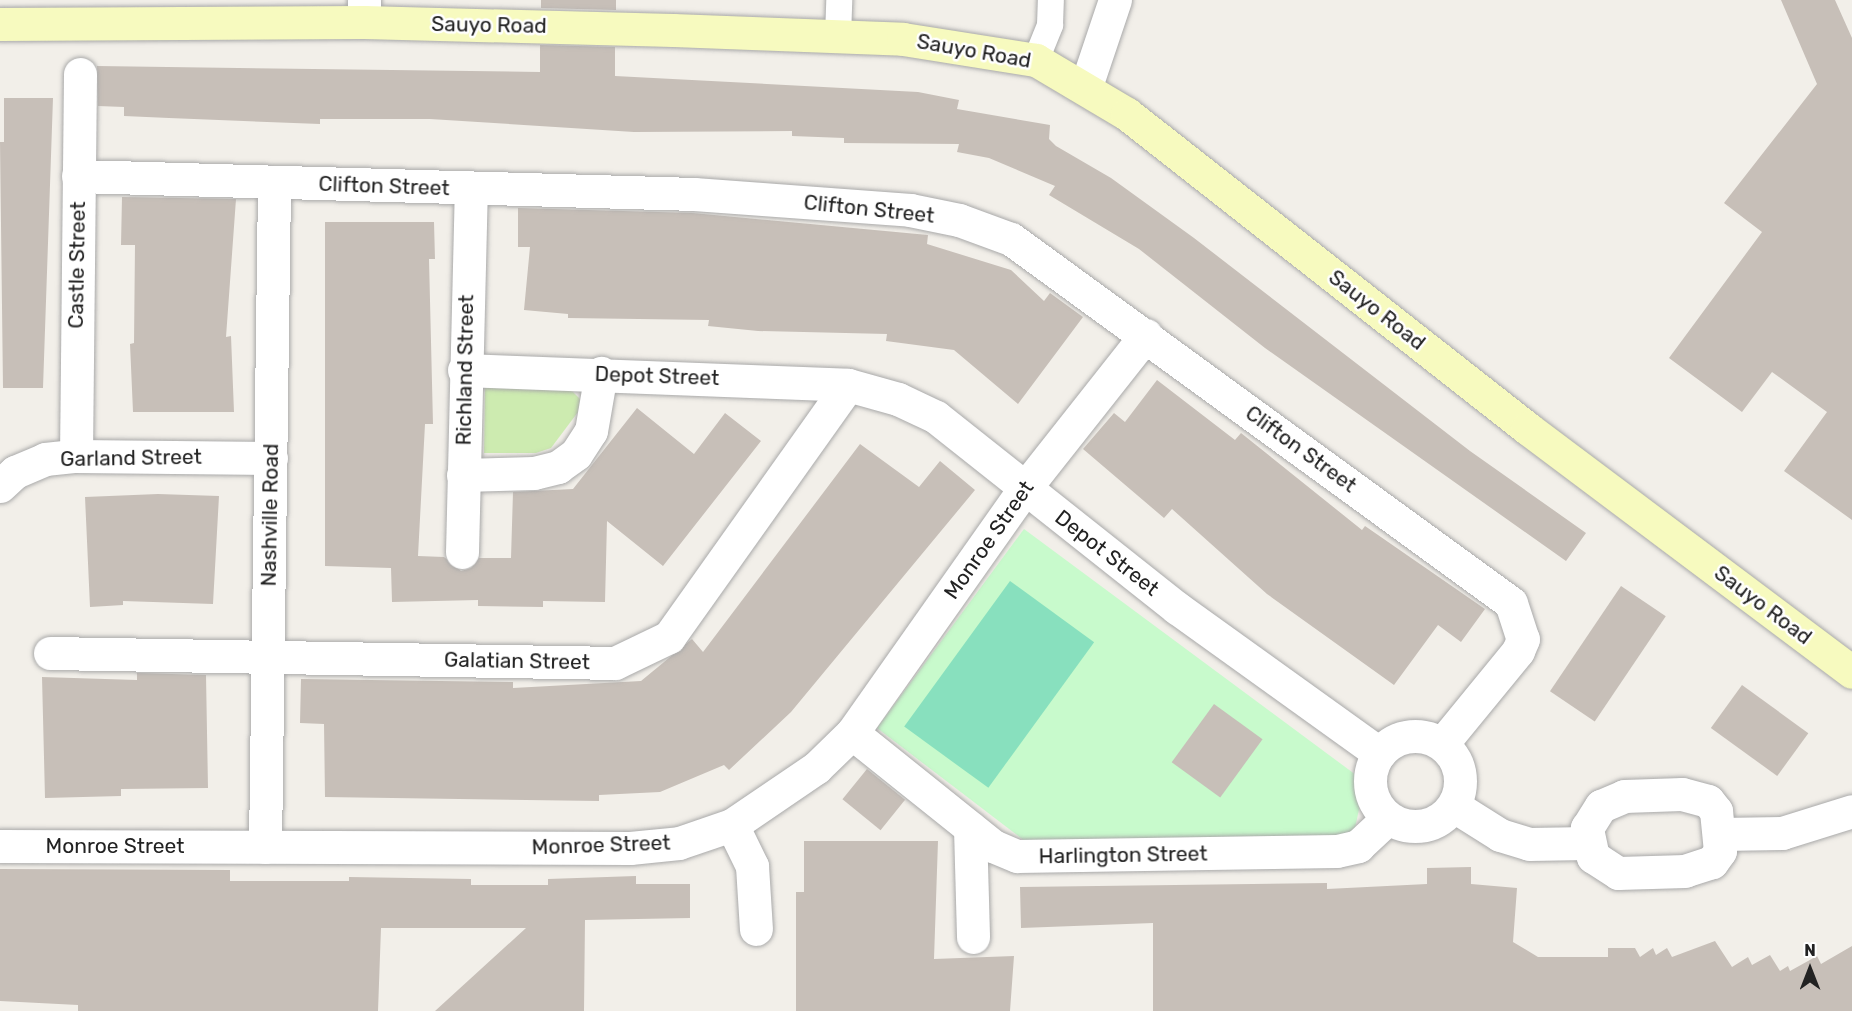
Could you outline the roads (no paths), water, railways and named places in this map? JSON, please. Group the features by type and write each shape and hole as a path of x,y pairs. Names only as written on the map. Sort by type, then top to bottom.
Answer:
{"main road":[{"name":"Sauyo Road","path":"0,24 364,11 970,46 1036,60 1086,86 1852,672"}],"street":[{"path":"1086,86 1115,0"},
{"name":"Castle Street","path":"76,456 81,74"},
{"name":"Clifton Street","path":"78,176 694,194 910,210 959,220 1011,239 1146,335 1511,603 1523,639 1518,651 1442,744"},
{"name":"Nashville Road","path":"265,847 274,182"},
{"name":"Richland Street","path":"462,552 464,370 471,188"},
{"name":"Monroe Street","path":"0,846 630,849 679,843 732,825 808,774 852,734 1025,488 1146,335"},
{"name":"Depot Street","path":"464,370 602,373 848,385 898,399 936,417 1177,608 1379,753"},
{"path":"463,475 534,473 558,467 576,454 591,431 602,373"},
{"name":"Galatian Street","path":"50,653 615,663 669,637 848,385"},
{"name":"Garland Street","path":"0,486 15,472 45,459 76,456 271,458"},
{"name":"Harlington Street","path":"852,734 993,846 1040,859 1337,851 1358,846 1388,818"},
{"path":"1408,736 1442,744 1460,772 1454,806 1424,826 1388,818 1371,795 1369,780 1379,753 1408,736"},
{"path":"1624,796 1698,796 1716,811 1720,834 1719,851 1713,862 1685,871 1618,873 1604,867 1587,843 1593,814 1610,799 1624,796"},
{"path":"1454,806 1500,836 1529,844 1587,843"},
{"path":"1720,834 1782,832 1852,812"},
{"path":"732,825 752,866 756,930"},
{"path":"970,828 972,938"}],"lane":[{"path":"838,37 839,0"},
{"path":"1036,60 1050,25 1051,0"}]}
